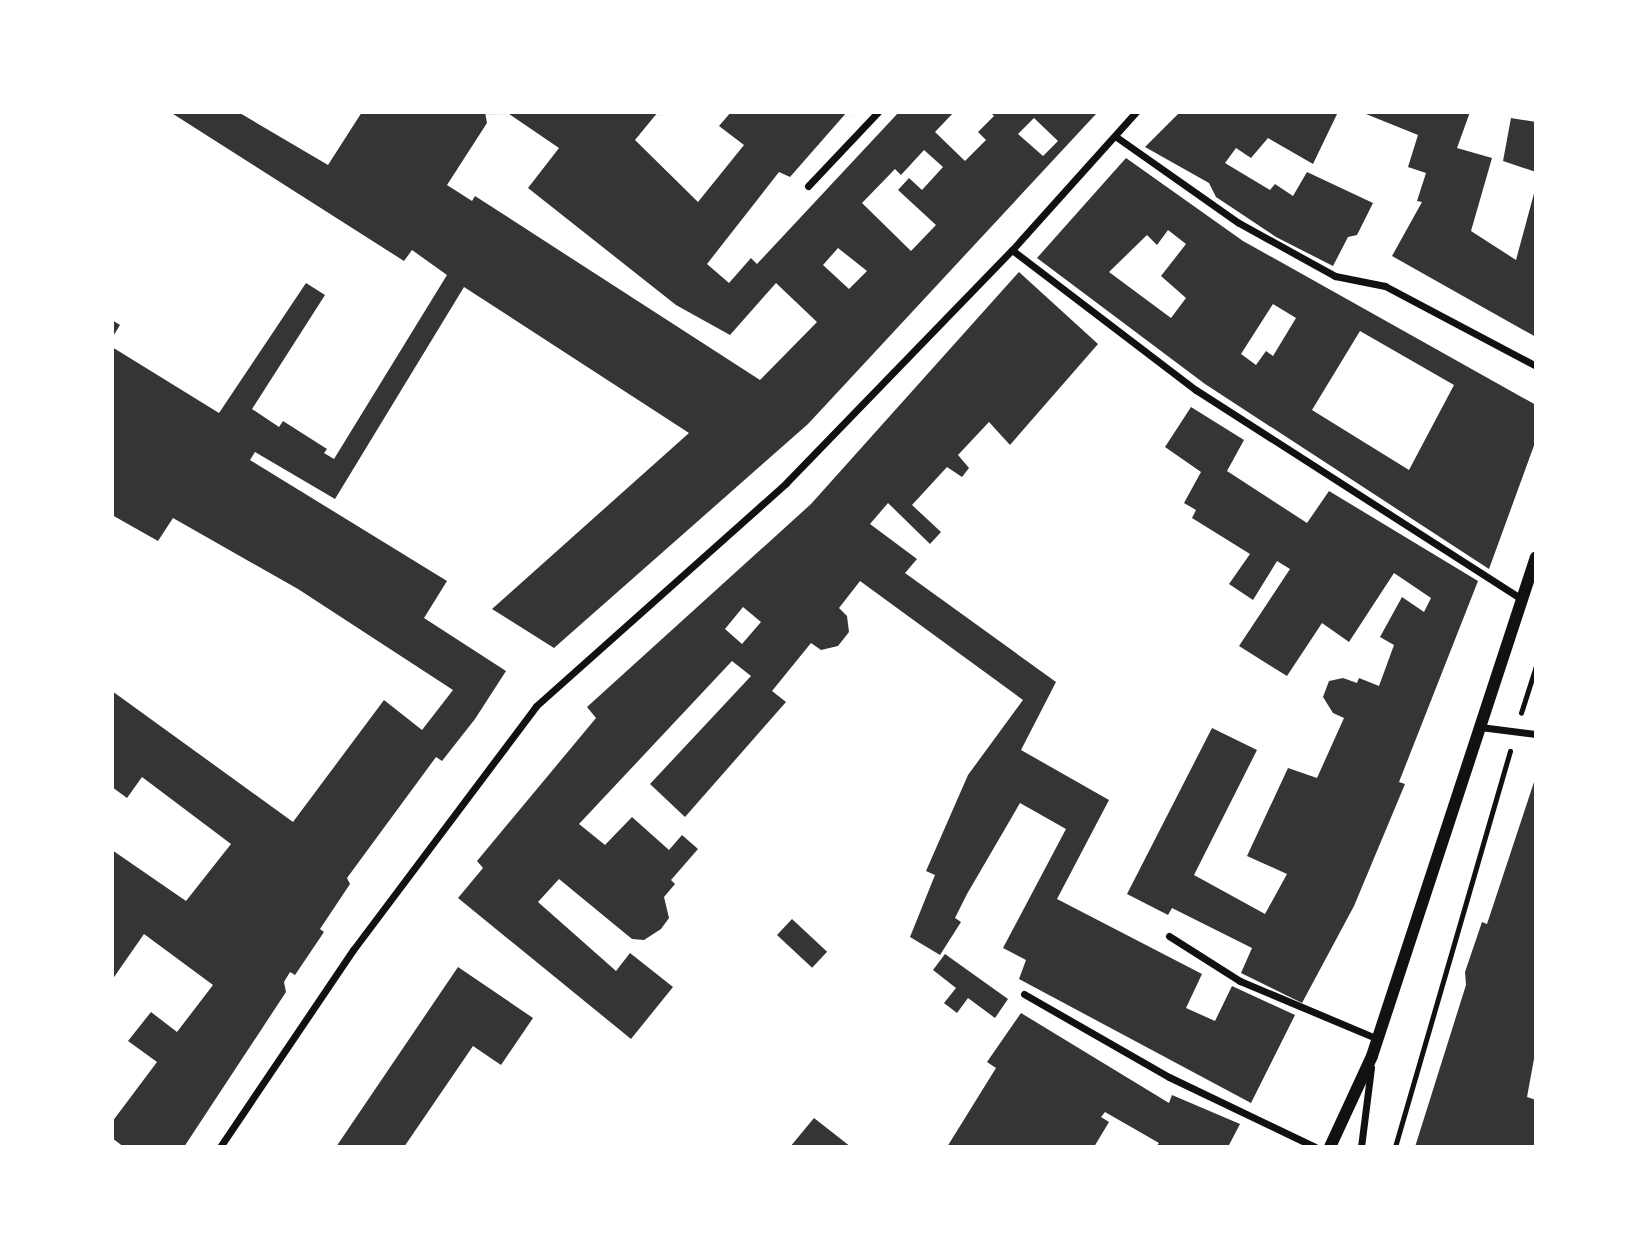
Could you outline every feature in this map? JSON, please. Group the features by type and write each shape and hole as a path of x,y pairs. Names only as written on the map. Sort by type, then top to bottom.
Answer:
{"street":[{"path":"808,186 878,112"},
{"path":"220,1147 353,950 536,706 786,483 1012,250 1134,113"},
{"path":"1115,136 1263,237 1335,276 1385,286 1536,366"},
{"path":"1012,250 1196,390 1521,599"},
{"path":"1330,1147 1373,1056 1536,556"},
{"path":"1479,727 1536,734"},
{"path":"1169,936 1240,981 1378,1040"},
{"path":"1024,994 1169,1077 1315,1147"},
{"path":"1361,1147 1373,1056"}],"path":[{"path":"1395,1147 1536,666"}],"building":[{"path":"170,112 238,112 328,165 362,112 485,112 487,123 447,185 472,201 475,196 760,380 817,322 776,283 730,335 676,305 528,188 559,148 506,112 658,112 635,140 698,202 744,145 719,126 731,112 847,112 790,177 779,172 707,264 729,283 751,258 757,264 899,112 954,112 935,132 965,161 986,140 978,132 994,116 990,112 1096,114 808,424 554,648 492,609 689,433 464,287 335,499 255,452 250,460 447,581 424,618 506,671 475,719 442,761 436,757 347,878 350,884 320,929 324,932 295,975 290,972 284,982 286,992 184,1147 124,1147 112,1138 112,1122 157,1062 128,1041 151,1012 177,1032 213,985 144,934 112,980 112,850 186,901 231,844 142,777 127,798 112,787 112,691 293,822 384,700 422,730 453,690 298,589 173,518 158,541 112,515 112,347 219,413 306,283 325,295 252,409 279,427 283,421 327,449 324,453 334,459 447,275 412,250 404,261","holes":["1034,118 1058,141 1043,156 1018,134","924,150 943,167 922,190 909,178 898,190 936,225 911,251 862,203 895,169 901,175","838,248 867,271 849,289 823,265"]},
{"path":"1180,112 1338,112 1313,164 1268,138 1251,158 1236,148 1225,163 1270,190 1275,184 1293,196 1307,172 1373,203 1357,235 1348,237 1333,266 1276,237 1216,197 1209,183 1145,147"},
{"path":"1361,112 1470,112 1457,148 1492,158 1471,231 1516,260 1536,186 1536,337 1392,256 1422,202 1417,201 1426,173 1408,167 1418,135"},
{"path":"1511,118 1536,122 1536,172 1503,161"},
{"path":"1126,158 1243,241 1536,405 1536,440 1489,569 1205,384 1037,258","holes":["1168,230 1186,244 1161,276 1186,298 1171,318 1109,272 1147,235 1157,245","1273,304 1296,318 1273,356 1266,351 1256,365 1241,354","1360,331 1454,385 1409,470 1312,410"]},
{"path":"1019,272 1098,344 1010,445 989,422 958,455 969,468 962,477 947,467 912,505 941,532 930,544 888,503 870,524 917,559 905,573 1056,682 1021,750 1109,800 1057,899 1202,974 1186,1008 1215,1021 1232,986 1295,1015 1251,1103 1019,979 1026,960 1003,948 1066,829 1020,803 967,894 955,918 961,922 940,955 910,937 935,875 926,871 968,775 1023,700 860,581 839,608 847,616 849,632 838,646 821,650 811,643 772,691 786,702 685,817 650,784 751,676 732,661 579,824 605,845 632,817 669,850 682,835 698,849 671,880 675,884 664,897 669,918 661,929 644,940 632,939 559,879 538,902 616,971 630,953 673,987 631,1039 458,898 483,868 477,861 596,718 587,707 811,504","holes":["743,607 761,622 742,644 725,629"]},
{"path":"112,320 120,325 112,338"},
{"path":"1191,407 1244,440 1227,471 1307,523 1329,491 1478,581 1399,782 1405,784 1354,906 1302,1003 1241,973 1252,948 1172,908 1168,915 1127,894 1212,728 1257,750 1194,875 1265,914 1287,874 1247,856 1288,768 1317,778 1344,718 1333,713 1323,697 1329,681 1343,678 1357,683 1359,678 1379,686 1394,645 1380,637 1402,597 1424,612 1431,598 1394,573 1349,642 1322,623 1287,676 1239,646 1290,569 1277,561 1253,600 1229,584 1250,554 1192,518 1196,510 1184,503 1201,472 1165,447"},
{"path":"1535,779 1536,1048 1527,1097 1536,1100 1536,1147 1415,1147 1466,985 1465,972 1482,922 1487,924"},
{"path":"792,919 827,952 812,968 777,935"},
{"path":"945,954 1008,999 995,1018 968,998 957,1013 944,1003 956,988 933,970"},
{"path":"458,967 533,1018 501,1065 473,1046 404,1147 336,1147"},
{"path":"1021,1013 1169,1103 1172,1095 1240,1124 1228,1147 1156,1147 1159,1143 1105,1112 1101,1117 1109,1122 1094,1147 947,1147 996,1068 987,1062"},
{"path":"814,1118 851,1147 790,1147"}]}
